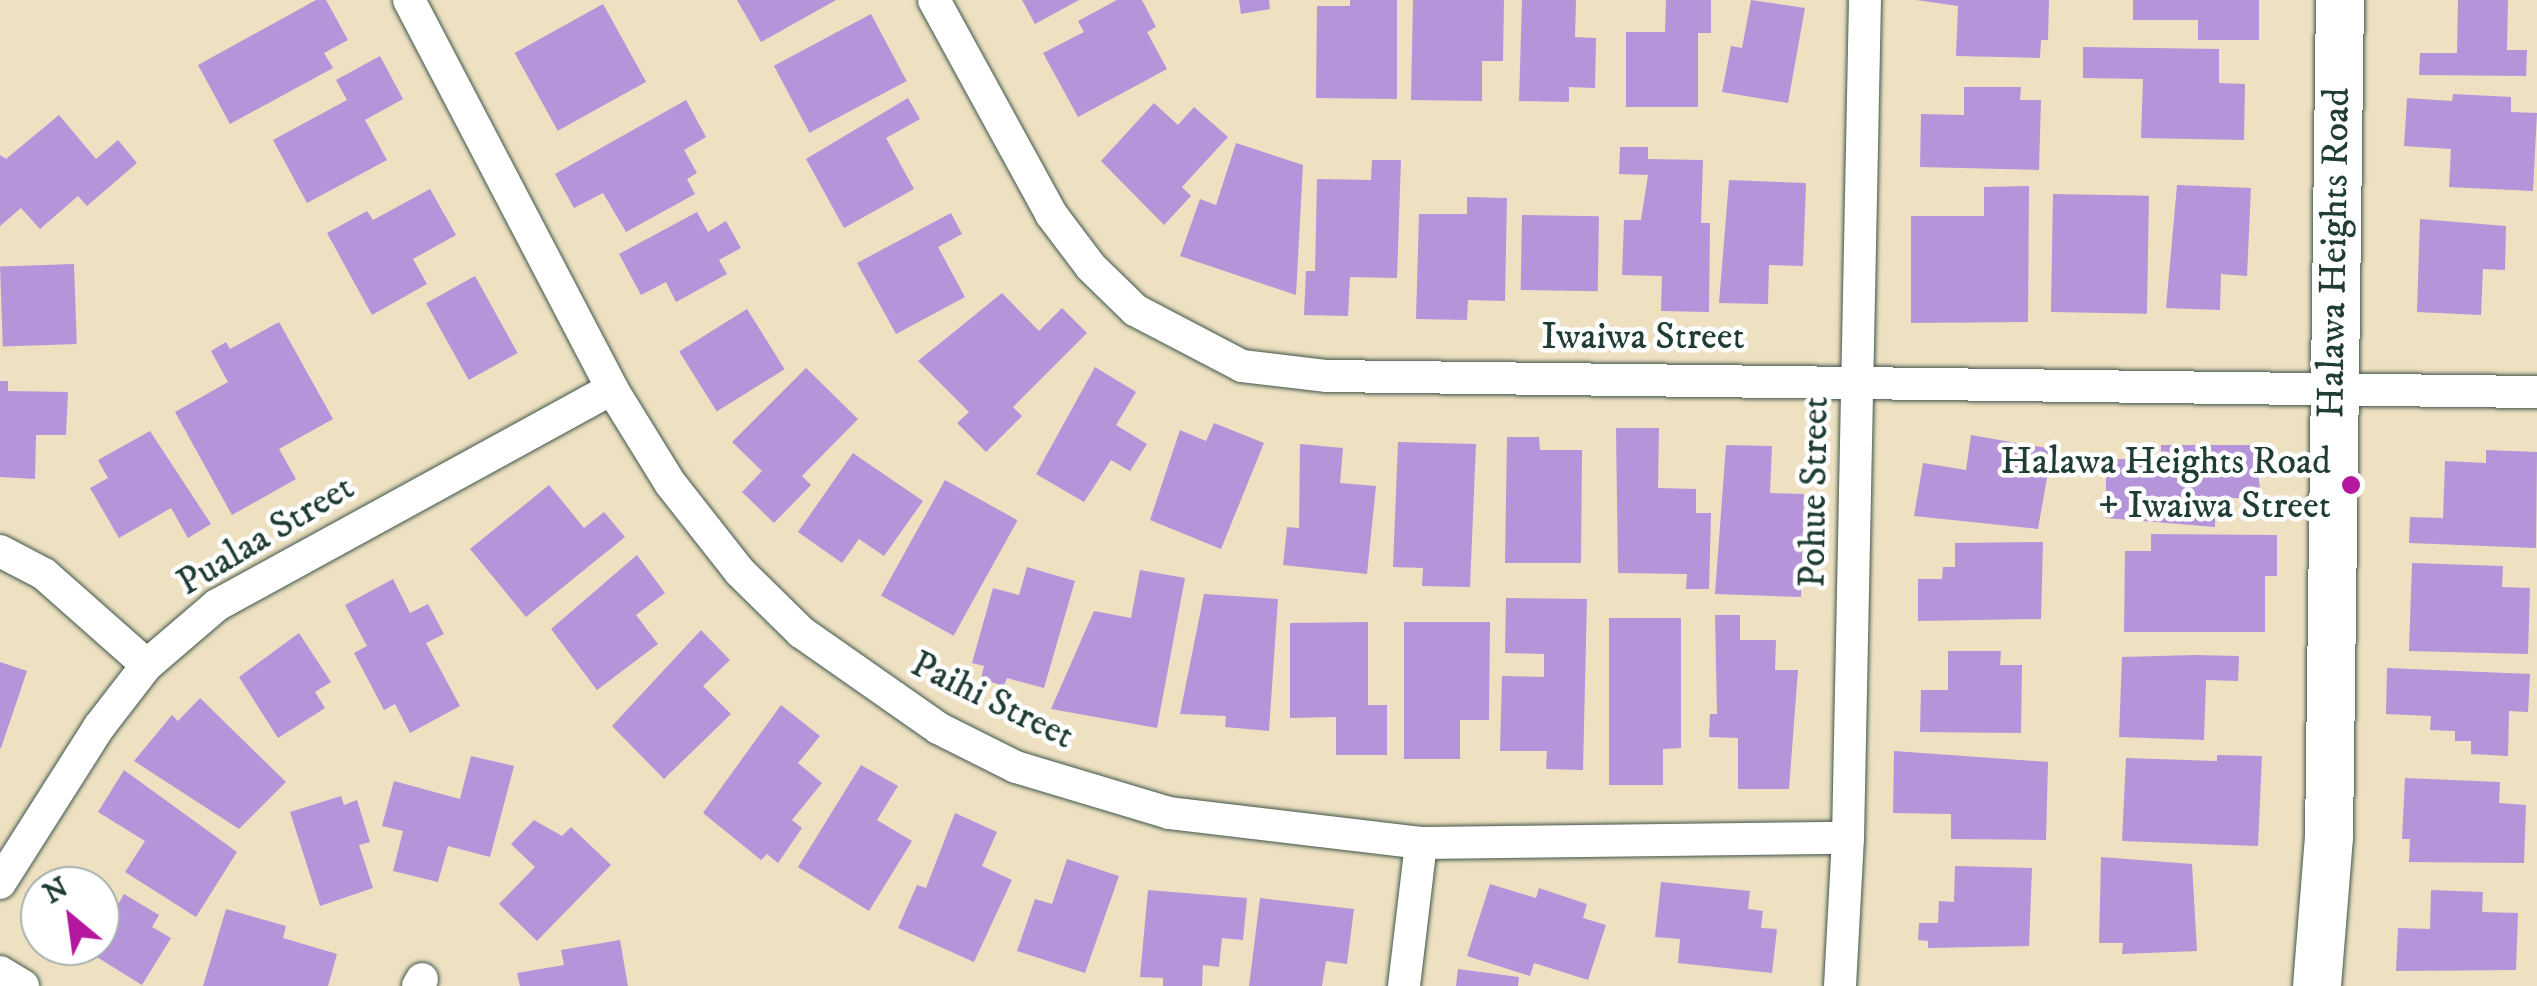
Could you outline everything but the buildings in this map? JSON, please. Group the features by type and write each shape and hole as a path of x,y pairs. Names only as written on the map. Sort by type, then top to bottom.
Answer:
{"street":[{"name":"Paihi Street","path":"410,0 612,389 670,483 740,572 800,632 938,728 1016,767 1169,813 1421,843 1848,838"},
{"name":"Iwaiwa Street","path":"934,0 1051,214 1091,266 1136,310 1242,366 1327,376 1857,379 2537,392"},
{"name":"Pohue Street","path":"1840,986 1848,838 1864,0"},
{"name":"Halawa Heights Road","path":"2318,986 2329,836 2340,0"},
{"name":"Pualaa Street","path":"0,883 99,727 147,665 218,604 612,389"},
{"path":"0,551 44,574 147,665"},
{"path":"1404,986 1421,843"},
{"path":"0,972 23,986"}],"place":[{"name":"Halawa Heights Road + Iwaiwa Street","path":"2351,485"}]}
